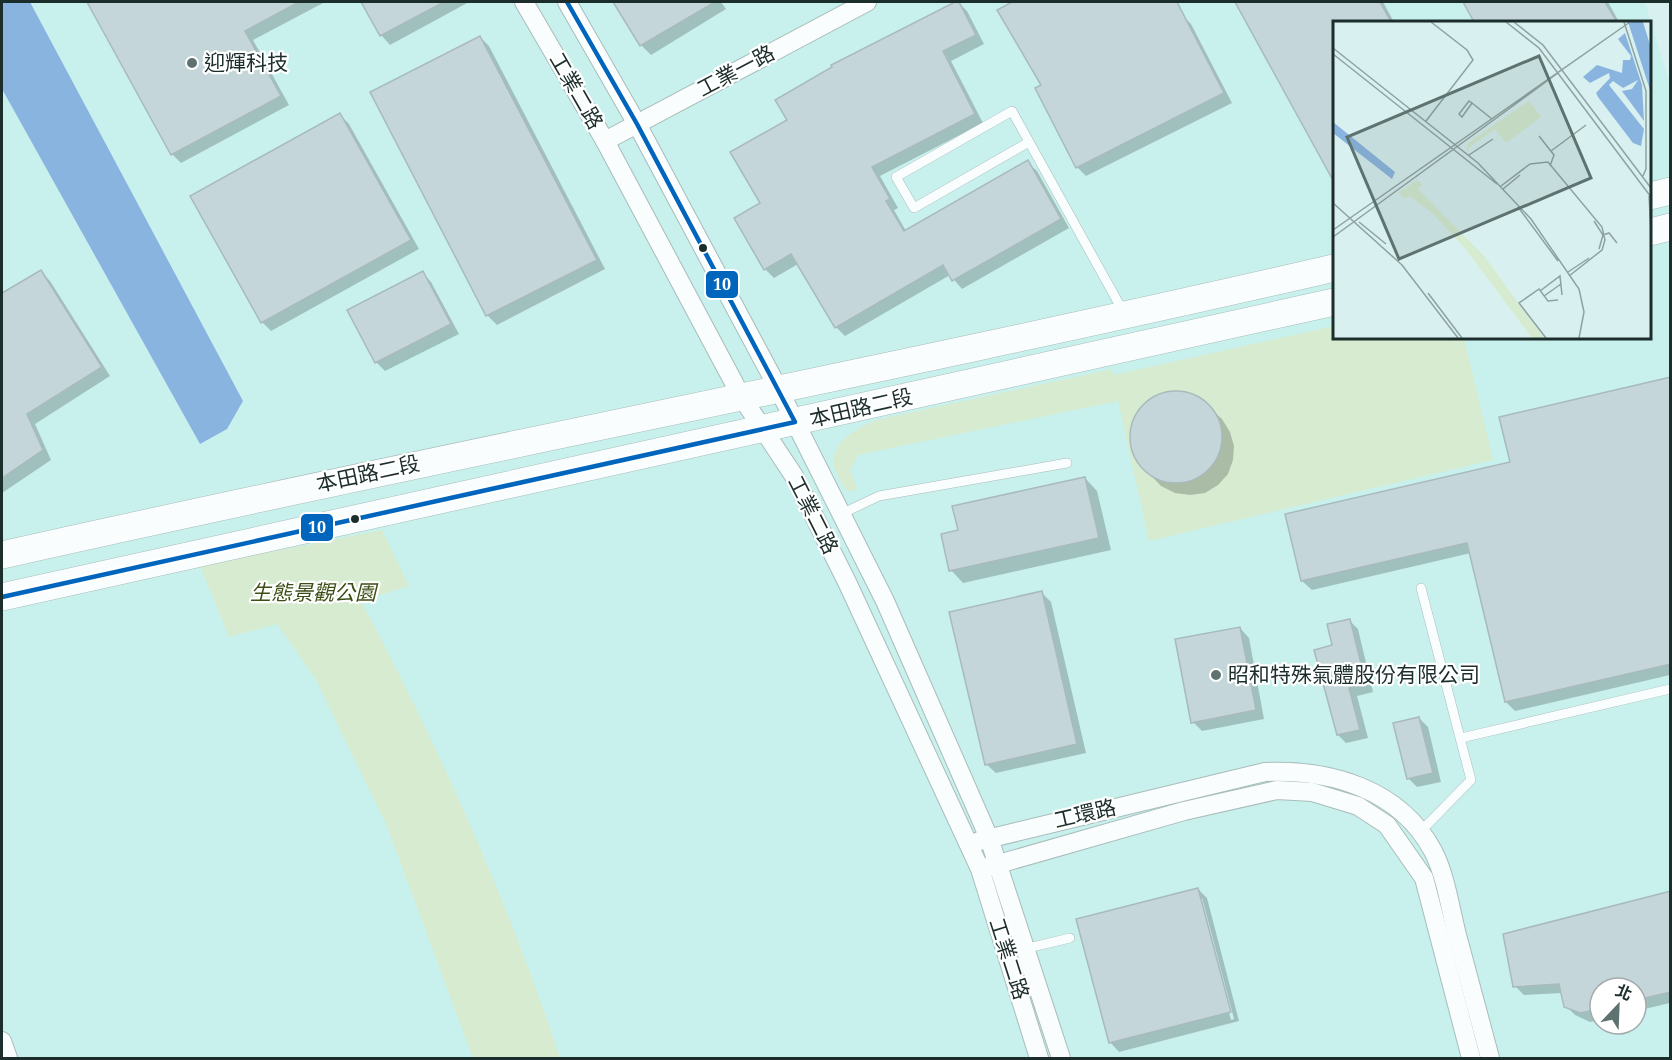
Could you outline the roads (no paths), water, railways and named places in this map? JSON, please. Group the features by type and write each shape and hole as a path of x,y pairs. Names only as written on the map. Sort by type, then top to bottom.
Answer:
{"street":[{"name":"工業二路","path":"524,2 605,141 741,396 794,476 898,687 969,843 989,867 1026,948 1061,1059"},
{"name":"工業二路","path":"567,2 637,124 778,388 885,601 989,838 989,867 1007,952 1039,1059"},
{"name":"工業一路","path":"605,141 867,2"},
{"path":"1651,195 1671,191"},
{"path":"1651,232 1671,227"},
{"name":"本田路二段","path":"2,555 282,492 1125,315 1333,268"},
{"name":"本田路二段","path":"2,597 1333,302"},
{"path":"898,687 919,680"},
{"name":"工環路","path":"969,843 1265,772 1295,770 1326,774 1354,783 1402,812 1420,832 1433,852 1442,877 1480,1056"},
{"path":"1202,787 1207,806"},
{"name":"工環路","path":"989,867 1207,806 1278,790 1312,792 1358,806 1387,825 1424,878 1480,1056"},
{"path":"1403,845 1420,832"},
{"path":"2,1041 8,1059"}],"lane":[{"path":"1029,142 914,208 896,177 1012,111 1125,315"},
{"path":"842,514 879,496 1067,464"},
{"path":"1420,832 1472,780 1421,588"},
{"path":"1461,738 1671,689"},
{"path":"1007,952 1070,938"}],"water":[{"path":"2,2 30,2 243,401 227,429 200,444 2,89"}],"place":[{"name":"迎輝科技","path":"192,63"},
{"name":"昭和特殊氣體股份有限公司","path":"1216,675"}],"park label":[{"name":"生態景觀公園","path":"313,593"}]}
